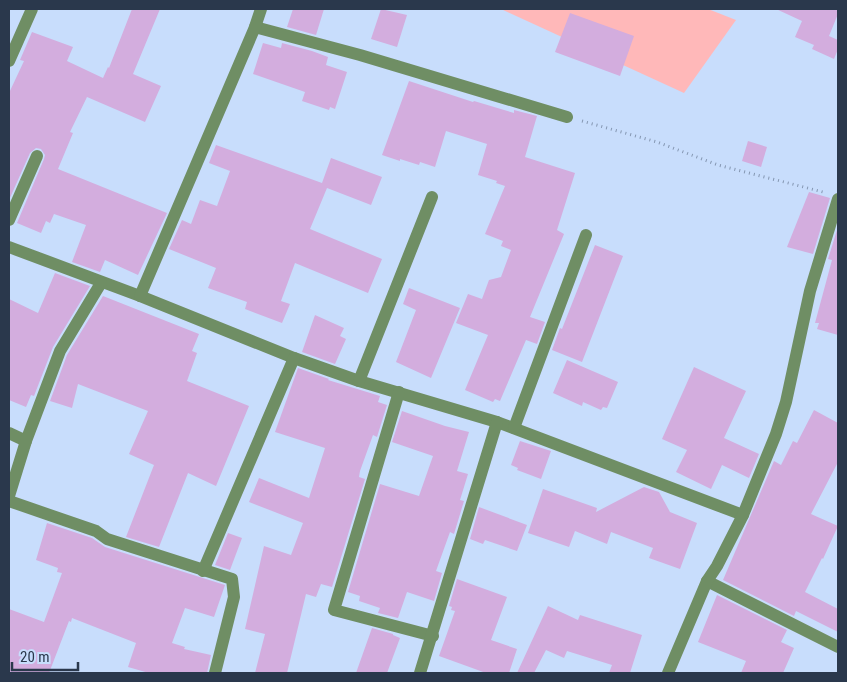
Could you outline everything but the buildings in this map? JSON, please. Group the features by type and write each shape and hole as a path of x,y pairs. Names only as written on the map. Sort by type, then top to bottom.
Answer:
{"street":[{"path":"9,61 32,9"},
{"path":"140,296 261,9"},
{"path":"255,27 360,55 567,116"},
{"path":"9,220 36,156"},
{"path":"668,673 707,581 717,566 742,515 776,434 786,402 810,291 834,196"},
{"path":"359,381 432,197"},
{"path":"514,428 586,235"},
{"path":"9,247 140,296 294,358 359,381 497,422 742,515"},
{"path":"9,496 26,441 60,351 101,283"},
{"path":"203,571 294,358"},
{"path":"400,392 334,610 433,636"},
{"path":"420,673 433,636 497,422"},
{"path":"9,433 26,441"},
{"path":"9,501 96,531 107,539 232,579 234,597 215,673"},
{"path":"707,581 838,647"}],"path":[{"path":"567,116 657,142 718,165 834,196"}],"shaded area":[{"path":"501,9 708,9 736,20 684,93"}]}
